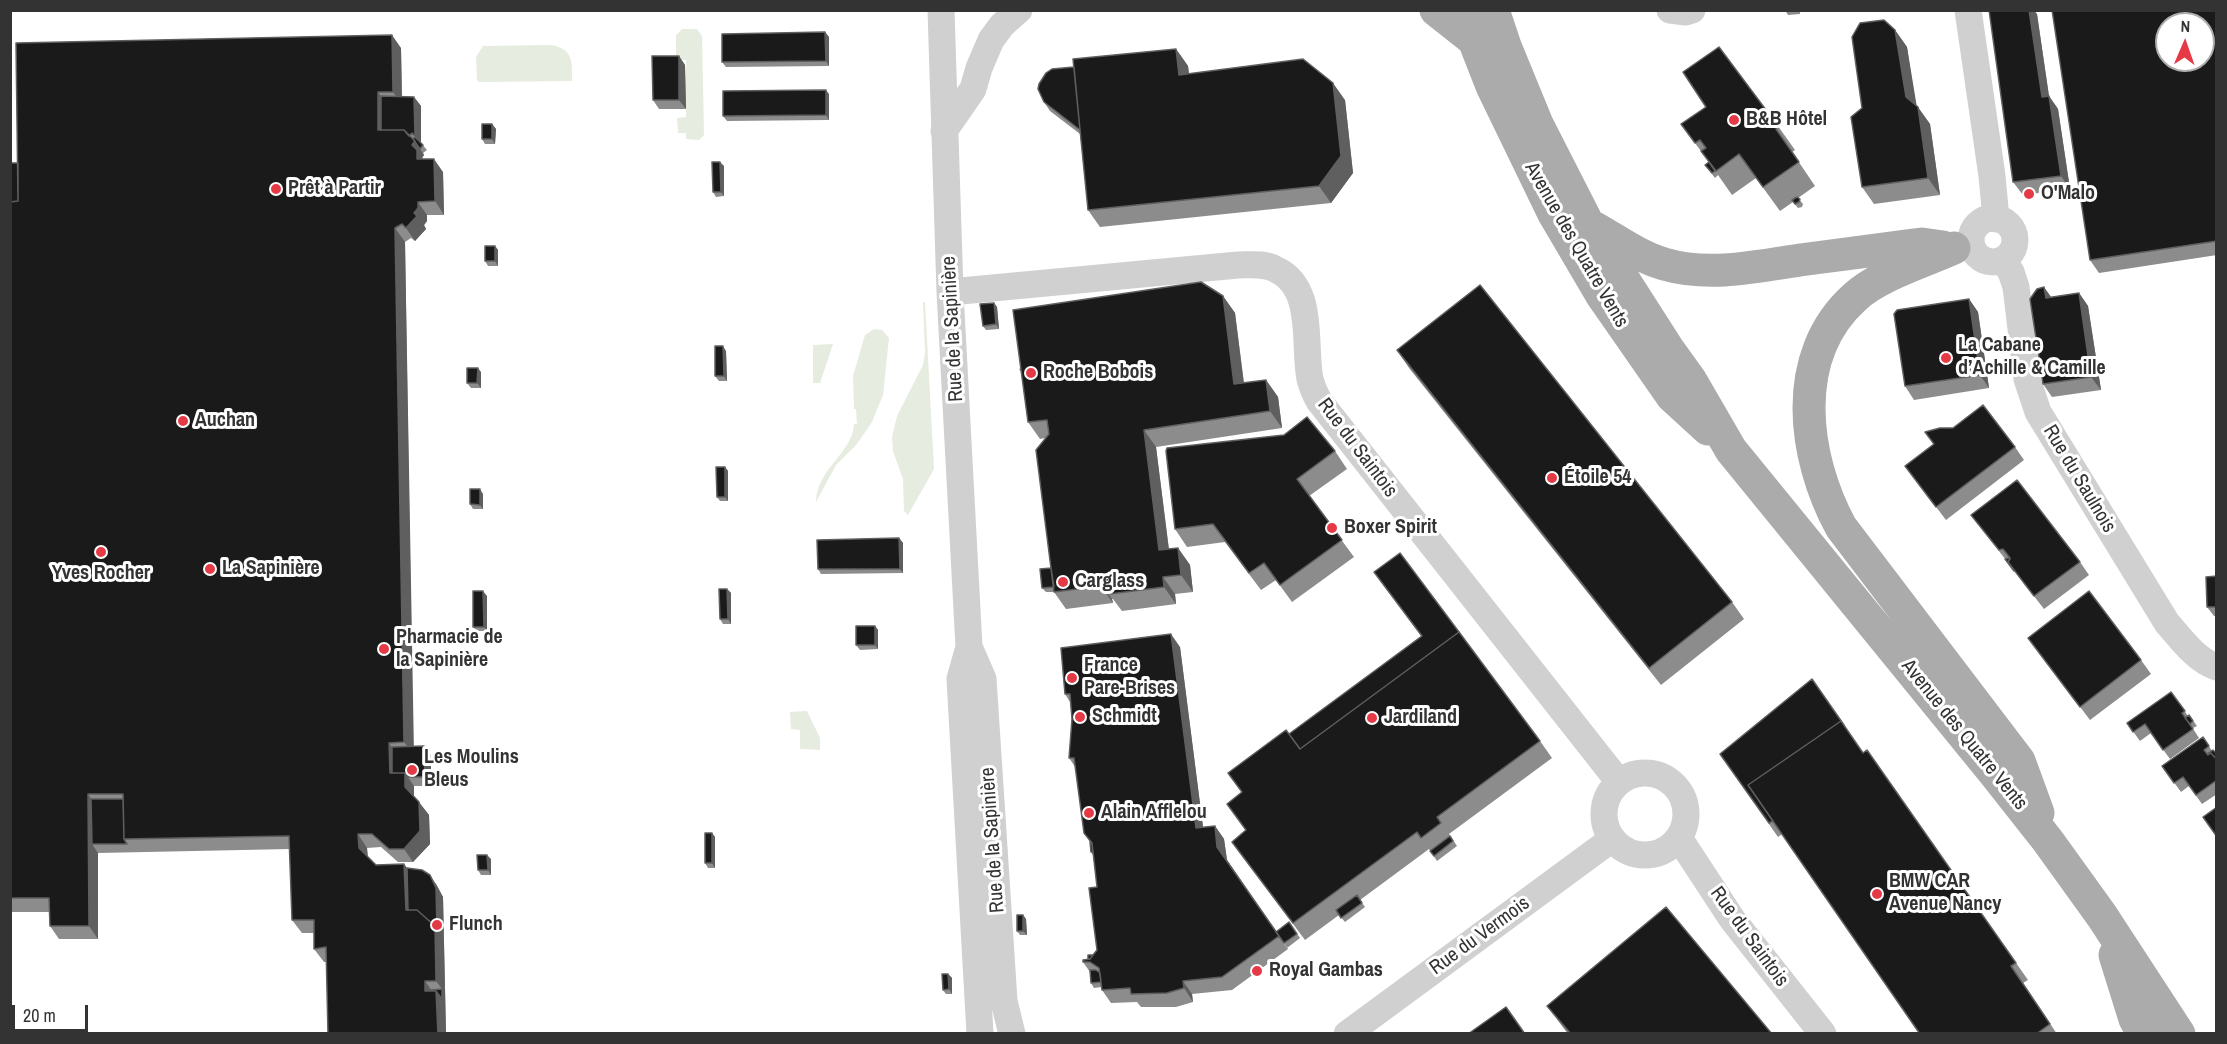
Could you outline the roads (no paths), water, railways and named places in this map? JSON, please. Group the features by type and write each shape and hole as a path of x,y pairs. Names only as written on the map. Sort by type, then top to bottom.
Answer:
{"main road":[{"path":"1436,10 1470,25"},
{"name":"Avenue des Quatre Vents","path":"1493,10 1505,46 1538,124 1588,224 1668,350 1691,381 1731,450"},
{"name":"Avenue des Quatre Vents","path":"1470,25 1512,130 1554,214 1601,294 1672,396 1731,450 1974,747 2048,841 2102,916 2179,1034"},
{"path":"1588,224 1626,248 1663,264 1695,270 1718,271 1922,244 1963,247"},
{"path":"1963,247 1875,283 1856,296 1838,315 1823,339 1810,377 1808,396 1814,451 1818,475 1828,504 1840,527 2019,761 2048,841"},
{"path":"2102,916 2135,1019 2143,1034"}],"street":[{"name":"Rue de la Sapinière","path":"941,10 950,292 969,647 960,679 980,1034"},
{"path":"944,131 973,89 991,40 1002,25 1019,10"},
{"path":"1670,10 1686,12 1692,10"},
{"path":"1968,10 1996,219"},
{"path":"1996,219 2007,223 2014,232 2015,238 2012,251 2003,260 1990,262 1963,247 1978,225 1983,221 1996,219"},
{"name":"Rue du Saulnois","path":"2003,260 2016,286 2028,379 2038,412 2167,623 2193,654 2207,664 2217,667"},
{"name":"Rue du Saintois","path":"950,292 1238,265 1262,265 1274,268 1286,275 1297,289 1303,308 1310,379 1319,401 1619,782"},
{"name":"Rue de la Sapinière","path":"969,647 983,679 1004,1001 1012,1034"},
{"path":"1649,773 1669,781 1683,797 1686,807 1687,818 1679,838 1665,850 1646,856 1621,849 1612,839 1603,818 1608,796 1619,782 1628,776 1649,773"},
{"name":"Rue du Saintois","path":"1679,838 1732,919 1823,1034"},
{"name":"Rue du Vermois","path":"1347,1034 1612,839"}],"place":[{"name":"B&B Hôtel","path":"1734,120"},
{"name":"Prêt à Partir","path":"276,189"},
{"name":"O'Malo","path":"2029,194"},
{"name":"La Cabane d’Achille & Camille","path":"1946,358"},
{"name":"Roche Bobois","path":"1031,373"},
{"name":"Auchan","path":"183,421"},
{"name":"Étoile 54","path":"1552,478"},
{"name":"Boxer Spirit","path":"1332,528"},
{"name":"Yves Rocher","path":"101,552"},
{"name":"La Sapinière","path":"210,569"},
{"name":"Carglass","path":"1063,582"},
{"name":"Pharmacie de la Sapinière","path":"384,649"},
{"name":"France Pare-Brises","path":"1072,678"},
{"name":"Schmidt","path":"1080,717"},
{"name":"Jardiland","path":"1372,718"},
{"name":"Les Moulins Bleus","path":"412,770"},
{"name":"Alain Afflelou","path":"1089,813"},
{"name":"BMW CAR Avenue Nancy","path":"1877,894"},
{"name":"Flunch","path":"437,925"},
{"name":"Royal Gambas","path":"1257,971"}]}
